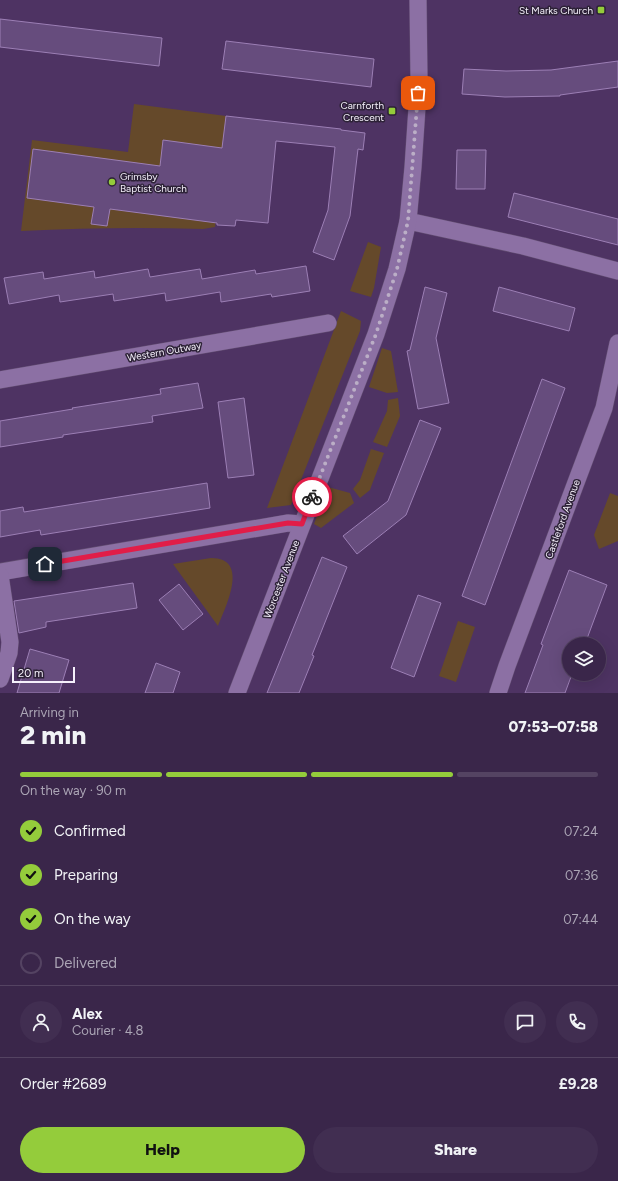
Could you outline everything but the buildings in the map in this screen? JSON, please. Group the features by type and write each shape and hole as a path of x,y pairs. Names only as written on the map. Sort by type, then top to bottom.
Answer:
{"street":[{"name":"Worcester Avenue","path":"237,693 376,334 397,269 408,221 419,78 418,0"},
{"path":"408,221 523,246 618,271"},
{"name":"Western Outway","path":"0,380 328,323"},
{"name":"Castleford Avenue","path":"498,693 604,408 618,343"},
{"path":"0,572 288,523 302,524"},
{"path":"0,576 10,642 9,653 2,668"}],"shaded area":[{"path":"134,104 226,116 215,227 203,229 112,228 21,231 32,140 128,152"},
{"path":"368,242 381,247 371,297 350,291"},
{"path":"341,311 361,321 360,331 291,505 267,508"},
{"path":"382,348 391,351 398,392 387,393 369,387"},
{"path":"398,398 400,416 387,447 373,442 387,411 388,400"},
{"path":"371,449 384,453 370,490 360,498 353,489 360,480"},
{"path":"328,487 350,493 354,503 321,528 314,524"},
{"path":"610,493 618,496 618,541 599,549 594,535"},
{"path":"211,558 223,560 230,566 232,574 230,596 218,626 173,564"},
{"path":"458,621 475,627 456,682 439,676"}],"way so far":[{"path":"312,497 376,334 397,269 408,221 418,93"}],"place":[{"name":"St Marks Church","path":"601,10"},
{"name":"Carnforth Crescent","path":"392,111"},
{"name":"Grimsby Baptist Church","path":"112,182"}],"route":[{"path":"45,564 288,523 302,524 312,497"}]}
